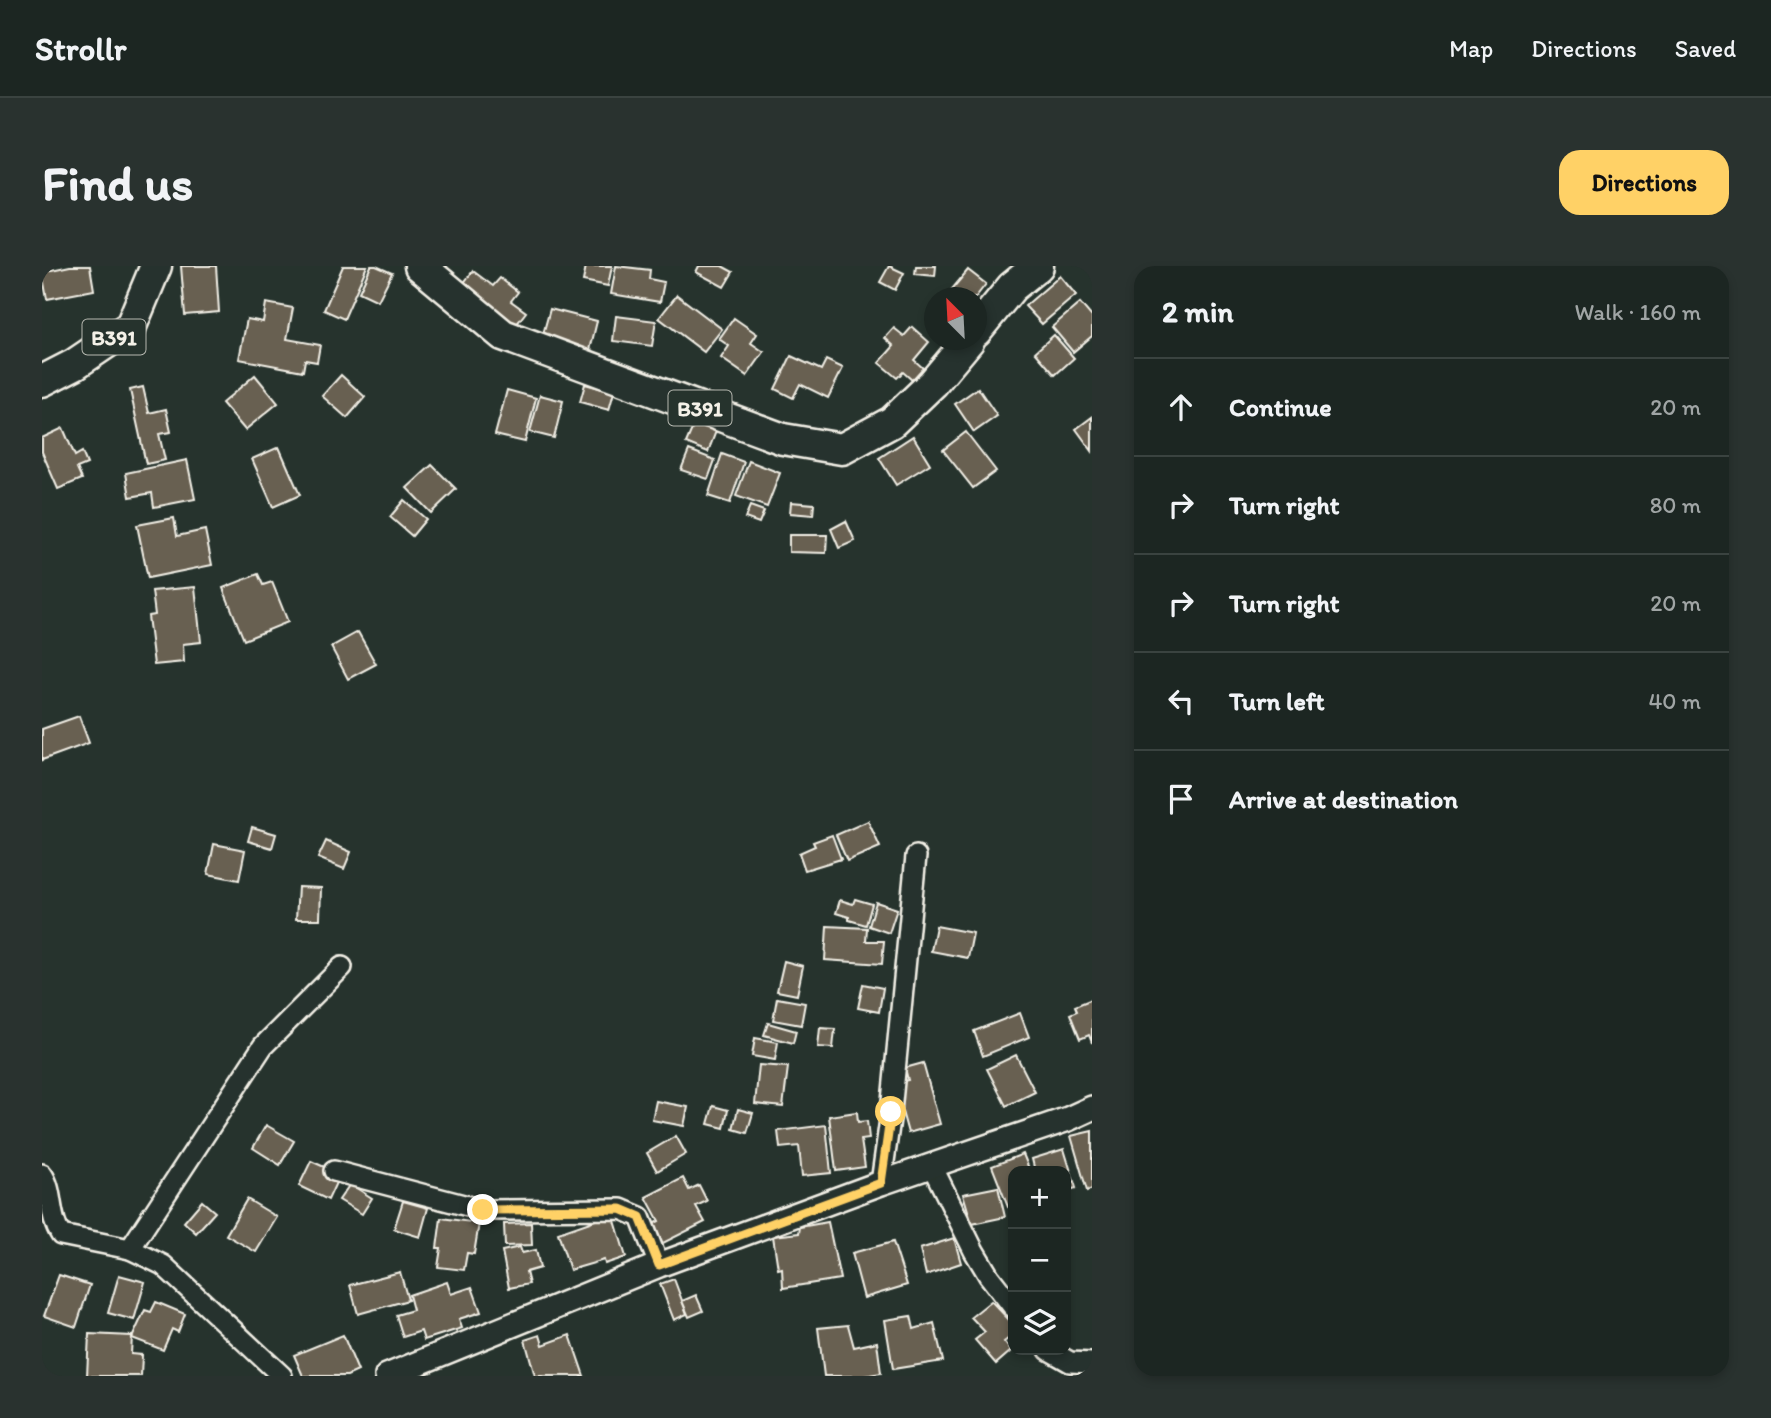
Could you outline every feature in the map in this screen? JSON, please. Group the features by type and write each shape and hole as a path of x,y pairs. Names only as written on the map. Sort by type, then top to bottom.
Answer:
{"main road":[{"name":"B391","path":"42,382 75,365 131,326 156,266"},
{"name":"B391","path":"420,266 503,335 783,439 842,449 892,422 933,383 961,350"},
{"path":"987,318 1013,287 1038,266"}],"street":[{"path":"881,1183 891,1112 916,856"},
{"path":"130,1249 263,1046 342,967"},
{"path":"387,1376 659,1265 881,1183 1068,1119 1092,1108"},
{"path":"932,1166 974,1251 1008,1301"},
{"path":"334,1171 483,1210 621,1209 640,1217 659,1265"},
{"path":"42,1174 46,1180 53,1223 61,1235 130,1249 163,1265 282,1376"},
{"path":"1058,1355 1070,1362 1092,1363"}],"building":[{"path":"70,266 90,266 94,290 47,299 42,272"},
{"path":"181,266 216,266 219,312 185,315"},
{"path":"343,266 367,266 344,319 324,310"},
{"path":"371,266 392,273 378,301 359,292"},
{"path":"586,266 612,266 608,286 583,281"},
{"path":"616,266 650,270 649,279 664,282 660,302 611,294"},
{"path":"699,266 722,266 733,272 724,287 696,272"},
{"path":"889,266 904,273 895,290 880,282"},
{"path":"916,266 936,266 935,276 915,274"},
{"path":"968,270 986,284 984,287 954,287"},
{"path":"473,271 493,286 500,278 518,292 511,301 526,312 512,330 459,289"},
{"path":"1060,276 1076,295 1042,324 1025,306"},
{"path":"677,295 722,329 704,352 659,318"},
{"path":"266,303 293,308 287,339 320,345 317,362 305,360 303,371 239,359 247,319 263,322"},
{"path":"1080,303 1092,317 1092,336 1073,352 1052,327"},
{"path":"550,309 597,321 590,350 542,338"},
{"path":"616,316 656,321 652,346 613,341"},
{"path":"734,318 757,334 751,343 764,352 747,376 721,358 729,346 719,339"},
{"path":"912,327 924,338 924,348 914,360 923,368 912,380 903,372 897,378 879,363 894,346 885,338 894,328 904,336"},
{"path":"1054,335 1074,358 1055,375 1035,352"},
{"path":"791,356 821,370 826,360 843,368 828,398 800,384 793,398 775,389"},
{"path":"255,375 278,403 245,430 222,403"},
{"path":"341,375 365,397 347,418 322,396"},
{"path":"585,384 614,392 609,410 580,402"},
{"path":"143,387 149,413 166,409 171,432 159,434 165,460 146,464 130,390"},
{"path":"978,388 997,416 974,432 955,404"},
{"path":"507,390 536,398 525,442 495,435"},
{"path":"540,395 563,401 554,438 530,432"},
{"path":"1092,417 1092,451 1076,429"},
{"path":"695,422 716,431 708,452 686,443"},
{"path":"63,428 75,456 82,452 87,464 77,468 82,479 58,489 42,452 42,438"},
{"path":"966,432 996,471 973,488 943,450"},
{"path":"913,436 930,464 896,485 879,458"},
{"path":"279,447 300,495 273,507 252,459"},
{"path":"689,450 715,460 708,479 681,470"},
{"path":"722,454 744,462 730,503 708,496"},
{"path":"187,460 195,499 154,507 152,493 130,497 126,473"},
{"path":"749,461 780,473 767,507 736,496"},
{"path":"432,465 456,489 431,513 407,488"},
{"path":"404,500 426,519 412,536 390,517"},
{"path":"791,502 814,504 813,515 790,513"},
{"path":"750,506 764,511 759,523 745,518"},
{"path":"174,518 177,536 205,530 212,565 148,578 137,525"},
{"path":"846,521 855,541 839,548 831,529"},
{"path":"789,535 827,535 826,553 789,552"},
{"path":"258,574 263,585 272,582 288,622 244,640 223,588"},
{"path":"195,587 201,642 183,644 184,662 154,665 148,616 155,615 152,591"},
{"path":"358,632 376,664 348,679 331,647"},
{"path":"79,716 89,743 42,760 42,729"},
{"path":"868,821 880,847 847,861 836,835"},
{"path":"252,827 276,834 272,848 248,841"},
{"path":"832,835 841,859 805,870 799,853 815,846 813,842"},
{"path":"326,841 351,852 344,869 318,858"},
{"path":"214,844 245,850 239,880 208,874"},
{"path":"298,887 321,888 320,919 296,919"},
{"path":"855,899 872,904 866,925 836,913 840,900 853,904"},
{"path":"876,902 897,909 889,933 869,926"},
{"path":"827,926 867,928 866,941 884,941 882,964 825,960"},
{"path":"936,926 973,933 968,958 931,951"},
{"path":"784,961 803,966 797,995 777,991"},
{"path":"863,984 883,988 879,1012 858,1008"},
{"path":"777,998 805,1003 801,1025 773,1020"},
{"path":"1092,999 1092,1043 1089,1035 1080,1039 1070,1014 1077,1011 1075,1006"},
{"path":"1020,1013 1029,1037 983,1056 974,1031"},
{"path":"768,1023 796,1031 793,1043 764,1035"},
{"path":"820,1028 835,1029 833,1048 818,1047"},
{"path":"755,1038 778,1042 775,1060 752,1056"},
{"path":"1016,1055 1035,1092 1006,1106 987,1069"},
{"path":"923,1063 940,1124 908,1133 894,1083 908,1080 905,1068"},
{"path":"759,1065 788,1067 783,1107 755,1104"},
{"path":"656,1101 688,1107 684,1126 652,1120"},
{"path":"713,1106 728,1110 724,1128 708,1124"},
{"path":"738,1109 753,1113 747,1133 733,1129"},
{"path":"857,1112 858,1122 867,1121 869,1139 861,1140 865,1167 836,1171 829,1116"},
{"path":"266,1125 294,1141 280,1165 253,1148"},
{"path":"826,1125 831,1173 802,1176 799,1146 780,1148 778,1131"},
{"path":"1092,1131 1092,1189 1087,1191 1071,1136"},
{"path":"676,1136 686,1154 657,1171 647,1153"},
{"path":"1064,1149 1069,1166 1034,1166 1032,1159"},
{"path":"1023,1154 1028,1166 1008,1166 1008,1207 992,1166"},
{"path":"311,1161 340,1174 328,1200 299,1186"},
{"path":"1071,1172 1076,1188 1071,1190"},
{"path":"683,1178 689,1190 699,1185 707,1201 696,1206 705,1222 661,1244 651,1225 659,1221 646,1197"},
{"path":"350,1184 372,1198 362,1214 339,1200"},
{"path":"998,1187 1005,1217 972,1224 963,1194"},
{"path":"247,1199 277,1217 256,1252 226,1235"},
{"path":"202,1201 215,1212 196,1233 184,1222"},
{"path":"403,1201 428,1208 420,1237 394,1229"},
{"path":"613,1214 626,1257 570,1270 558,1233"},
{"path":"441,1218 479,1223 474,1254 467,1253 464,1270 438,1267 441,1248 437,1248"},
{"path":"828,1222 840,1279 783,1288 782,1268 778,1269 773,1236 799,1233 800,1227"},
{"path":"531,1223 532,1245 505,1246 504,1224"},
{"path":"954,1238 961,1263 926,1275 920,1249"},
{"path":"893,1242 907,1285 864,1298 852,1253"},
{"path":"520,1247 522,1253 536,1250 540,1268 526,1272 529,1284 509,1288 502,1251"},
{"path":"400,1272 408,1300 358,1314 350,1285"},
{"path":"59,1275 90,1285 76,1327 44,1316"},
{"path":"119,1275 145,1282 134,1320 108,1313"},
{"path":"674,1279 687,1314 674,1320 660,1284"},
{"path":"447,1282 451,1294 472,1287 481,1312 459,1319 462,1328 424,1340 421,1331 403,1337 396,1315 413,1310 409,1295"},
{"path":"696,1295 703,1311 689,1317 682,1301"},
{"path":"991,1301 1008,1319 1008,1339 1004,1342 1008,1347 1008,1354 996,1364 975,1340 985,1332 971,1317"},
{"path":"156,1302 185,1314 178,1332 172,1329 163,1350 132,1338 145,1310 151,1312"},
{"path":"911,1316 914,1329 934,1323 943,1361 893,1369 885,1320"},
{"path":"848,1325 854,1347 877,1342 881,1373 864,1376 824,1376 818,1328"},
{"path":"89,1334 132,1336 131,1354 142,1355 141,1376 87,1376"},
{"path":"343,1335 358,1371 347,1376 303,1376 294,1355"},
{"path":"540,1335 543,1345 570,1335 584,1376 535,1376 525,1340"}],"route":[{"path":"483,1210 621,1209 640,1217 659,1265 881,1183 891,1112"}]}
